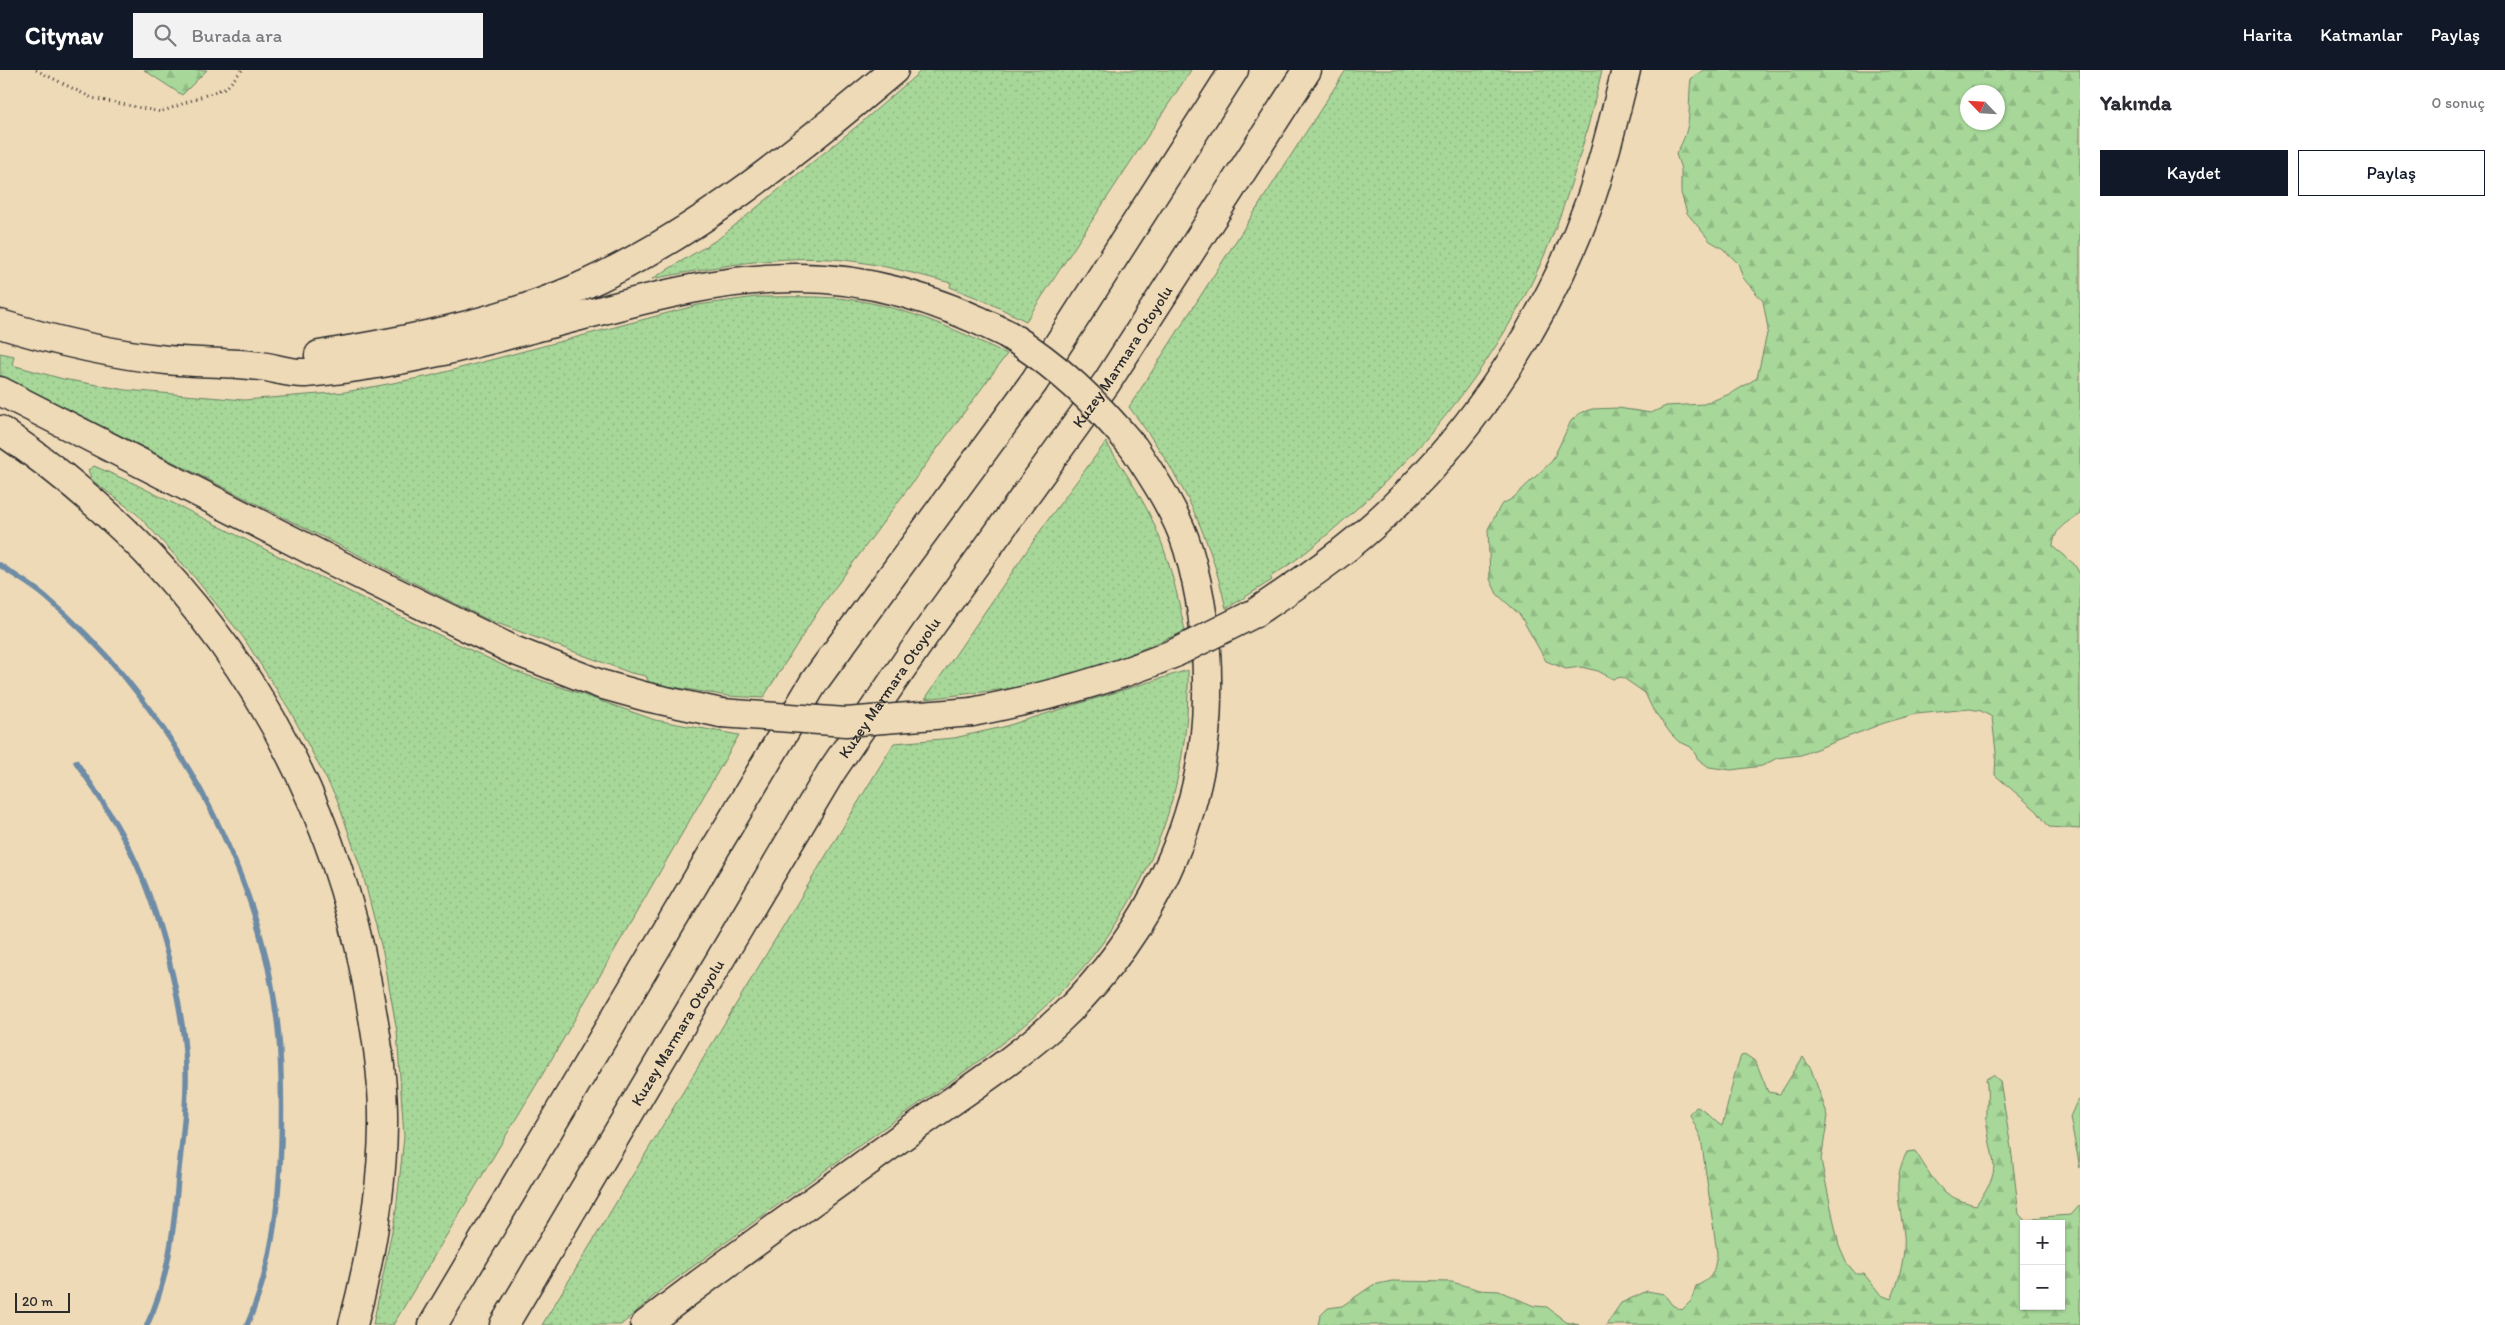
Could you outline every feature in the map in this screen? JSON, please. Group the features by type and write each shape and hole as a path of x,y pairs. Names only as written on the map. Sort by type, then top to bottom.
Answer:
{"highway":[{"path":"261,366 442,331 533,305 575,289 661,244 743,192 894,70"},
{"path":"434,1325 814,682 1034,382 1234,70"},
{"name":"Kuzey Marmara Otoyolu","path":"504,1325 831,772 926,633 1107,382 1307,70"},
{"path":"0,391 342,566 513,650 600,684 646,697 720,713 846,722 972,712 1075,689 1140,668 1175,653 1255,613 1327,564 1390,512 1451,446 1498,379 1549,295 1569,254 1590,202 1606,152 1626,70"},
{"path":"0,324 73,344 123,354 218,364 261,366 280,371 303,373 417,358 652,297 759,279 800,278 902,291 963,314 1007,334 1045,359 1082,390 1134,448 1158,485 1188,548 1202,622 1207,678 1207,725 1200,770 1184,830 1163,882 1132,937 1094,984 1047,1030 998,1069 720,1268 646,1325"},
{"path":"0,430 76,485 122,525 193,605 251,686 284,742 315,807 352,914 377,1037 383,1126 375,1217 363,1286 353,1325"}],"path":[{"path":"36,70 92,98 161,112 227,87 242,70"}],"green space":[{"path":"144,70 207,70 182,95"},
{"path":"922,70 1191,70 1026,321 985,301 950,287 951,283 884,267 844,260 771,260 723,266 652,279 718,239 862,122"},
{"path":"1346,70 1602,70 1581,152 1554,233 1515,314 1478,373 1413,454 1364,502 1307,551 1270,577 1272,580 1226,609 1211,553 1190,502 1162,454 1129,407"},
{"path":"1703,70 2080,70 2080,514 2058,531 2053,547 2074,564 2080,574 2080,829 2049,827 2037,811 1995,775 1996,752 1992,717 1981,711 1970,709 1916,714 1884,723 1801,755 1777,758 1762,766 1731,770 1709,767 1698,759 1691,747 1678,741 1671,734 1652,708 1645,693 1622,677 1613,679 1598,671 1581,667 1566,669 1546,661 1520,615 1497,594 1490,579 1488,529 1501,505 1513,498 1552,461 1571,421 1580,413 1592,409 1618,408 1651,413 1666,406 1704,404 1732,393 1757,378 1768,329 1763,301 1743,278 1738,263 1722,248 1710,241 1687,213 1681,193 1681,169 1676,154 1688,126 1691,79"},
{"path":"756,297 837,298 881,305 945,326 1007,354 820,608 763,698 728,696 649,683 646,676 631,673 486,619 0,375 0,353 14,356 12,365 63,379 126,390 244,400 345,392 430,376 698,305"},
{"path":"1106,442 1139,494 1158,532 1174,581 1185,631 1114,661 1039,685 925,699 1050,517"},
{"path":"94,466 133,483 380,607 515,671 655,720 739,735 554,1055 393,1325 373,1325 396,1211 404,1137 397,1032 384,957 363,875 337,799 289,709 243,637 191,573 138,515 92,480 88,470"},
{"path":"1188,670 1187,716 1181,762 1170,806 1155,849 1136,891 1112,930 1083,967 1051,1001 990,1053 662,1289 621,1325 542,1325 894,743 954,738 1003,727"},
{"path":"1746,1055 1756,1062 1768,1092 1780,1094 1803,1057 1811,1069 1828,1116 1821,1160 1839,1246 1846,1262 1856,1274 1864,1274 1881,1295 1891,1299 1899,1277 1904,1250 1898,1183 1899,1173 1907,1152 1915,1151 1933,1179 1946,1192 1964,1202 1976,1205 1990,1182 1994,1166 1987,1125 1986,1079 1993,1075 2000,1081 2019,1214 2024,1220 2020,1220 2020,1310 2065,1310 2065,1220 2032,1220 2041,1217 2071,1215 2080,1205 2080,1325 1606,1325 1621,1303 1647,1291 1664,1294 1672,1305 1682,1310 1691,1301 1696,1286 1712,1274 1717,1253 1701,1138 1690,1115 1696,1107 1700,1108 1722,1126 1741,1056"},
{"path":"2080,1100 2080,1168 2070,1117 2077,1101"},
{"path":"1392,1281 1452,1282 1480,1290 1499,1291 1534,1306 1547,1307 1566,1322 1579,1325 1318,1325 1320,1316 1328,1308 1342,1306 1373,1285"}],"waterway":[{"path":"0,565 46,597 90,639 131,686 169,737 201,791 229,849 252,908 268,968 278,1028 282,1115 278,1190 273,1236 263,1282 247,1325"},
{"path":"76,762 98,795 131,852 151,901 175,987 184,1043 186,1068 185,1109 175,1216 161,1290 147,1325"}]}
